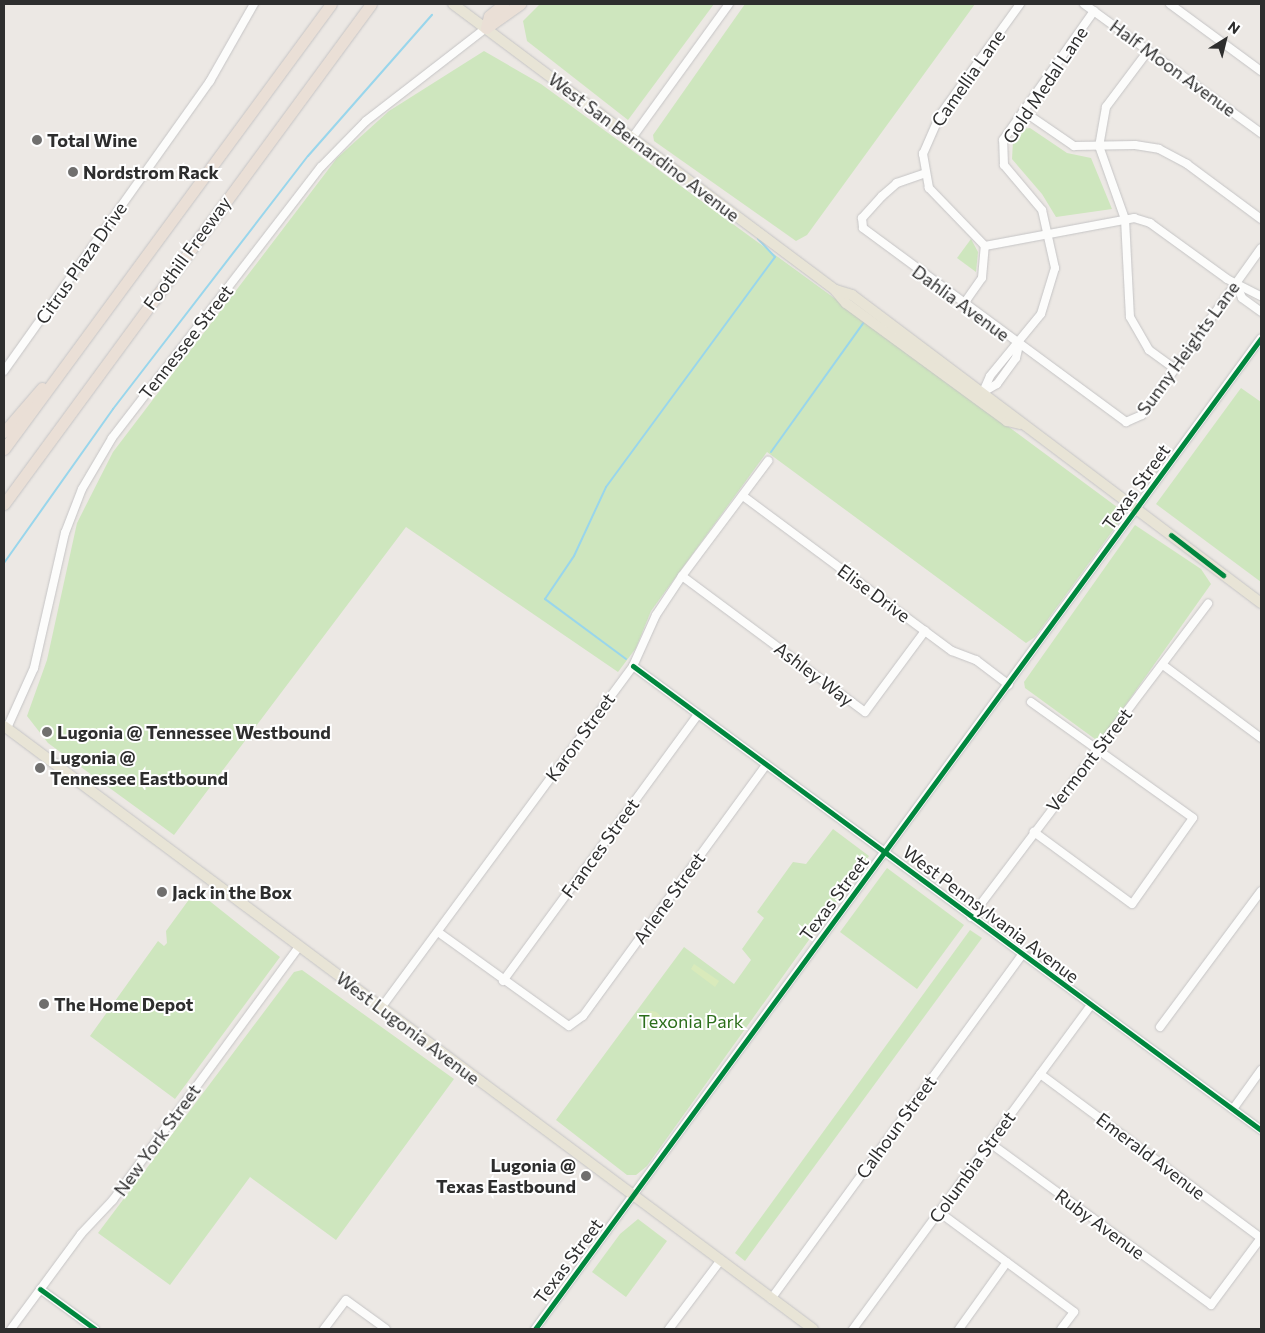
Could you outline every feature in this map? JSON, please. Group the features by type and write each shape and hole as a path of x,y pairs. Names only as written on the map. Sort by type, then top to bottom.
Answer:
{"highway":[{"name":"Foothill Freeway","path":"90,335 331,4"},
{"name":"Foothill Freeway","path":"4,504 367,8 377,4"},
{"path":"486,28 489,16 504,4"},
{"path":"486,28 520,4"},
{"path":"4,432 90,335"},
{"path":"4,449 90,335"}],"main road":[{"name":"West San Bernardino Avenue","path":"452,4 836,290 916,354 1007,421 1020,424"},
{"name":"West San Bernardino Avenue","path":"836,290 852,295 983,392 1020,424 1137,508 1261,603"},
{"path":"916,354 973,391 983,392"},
{"name":"West Lugonia Avenue","path":"5,729 633,1198 813,1329"}],"street":[{"name":"Citrus Plaza Drive","path":"4,370 210,81 254,4"},
{"path":"632,138 729,4"},
{"name":"Camellia Lane","path":"923,174 927,136 1020,4"},
{"name":"Half Moon Avenue","path":"1084,4 1261,133"},
{"path":"1170,4 1261,71"},
{"name":"Gold Medal Lane","path":"983,392 1008,352 1019,345 1048,297 1055,268 1050,232 1042,210 1002,158 1003,140 1094,11"},
{"name":"Tennessee Street","path":"5,729 34,668 64,532 87,480 112,438 321,167 366,121 486,28"},
{"path":"1148,51 1106,107 1099,146 1125,219 1130,317 1149,350 1174,368"},
{"path":"1024,111 1066,142 1099,146 1160,149 1187,164 1261,219"},
{"path":"923,174 937,199 985,246"},
{"name":"Dahlia Avenue","path":"923,174 897,183 882,196 862,218 863,228 963,305 1118,419 1132,423"},
{"path":"985,246 1125,219 1150,223 1236,283 1261,296"},
{"path":"963,305 982,278 985,246"},
{"name":"Sunny Heights Lane","path":"1132,423 1261,248"},
{"path":"1236,283 1242,298 1261,312"},
{"name":"Texas Street","path":"535,1329 1009,685 1261,338"},
{"name":"Karon Street","path":"381,1008 633,666 656,615 682,576 768,460"},
{"name":"Elise Drive","path":"743,496 925,631 1009,685"},
{"name":"Ashley Way","path":"682,576 865,712 925,631"},
{"name":"Vermont Street","path":"971,917 1098,748 1163,666 1208,604"},
{"name":"West Pennsylvania Avenue","path":"633,666 1261,1130"},
{"path":"1163,666 1260,733"},
{"path":"1031,702 1098,748 1193,818 1132,904 1034,832"},
{"name":"Frances Street","path":"503,981 698,715"},
{"name":"Arlene Street","path":"503,981 569,1026 583,1016 766,766"},
{"path":"1160,1027 1261,891"},
{"path":"438,932 503,981"},
{"name":"New York Street","path":"10,1329 40,1289 113,1200 299,947"},
{"name":"Calhoun Street","path":"770,1299 1022,955"},
{"name":"Columbia Street","path":"854,1329 1091,1005"},
{"path":"1233,1109 1261,1070"},
{"name":"Emerald Avenue","path":"1040,1074 1261,1238"},
{"name":"Ruby Avenue","path":"990,1142 1211,1305 1261,1238"},
{"path":"939,1212 1074,1312 1061,1329"},
{"path":"669,1329 720,1261"},
{"path":"959,1329 1007,1262"},
{"path":"40,1289 95,1329"},
{"path":"324,1329 346,1300 386,1329"}],"green space":[{"path":"540,4 714,4 628,120 527,41 523,21"},
{"path":"745,4 975,4 807,235 796,241 654,141 653,135"},
{"path":"484,51 541,84 867,322 1121,510 1122,518 1035,637 1026,643 767,452 651,611 636,648 618,672 406,527 174,835 48,743 27,716 47,660 77,523 113,452 337,158 389,111"},
{"path":"1030,128 1067,153 1091,158 1112,209 1056,217 1042,194 1012,159 1013,141 1022,129"},
{"path":"971,239 978,252 976,272 957,258"},
{"path":"1241,388 1261,402 1261,582 1156,504"},
{"path":"1135,525 1201,569 1211,584 1103,737 1095,739 1025,688 1024,682"},
{"name":"Texonia Park","path":"833,829 869,856 647,1166 636,1175 627,1175 556,1120 684,947 734,984 751,960 742,949 764,918 757,912 793,862 806,864"},
{"path":"887,868 964,925 917,989 840,932"},
{"path":"193,894 202,895 280,957 175,1099 90,1036 158,941 164,946 167,943 166,931"},
{"path":"970,930 982,938 745,1261 735,1253"},
{"path":"694,964 719,981 715,987 691,969"},
{"path":"302,970 454,1079 336,1240 250,1177 170,1285 98,1233 294,972"},
{"path":"648,1011 656,1011 661,1016 659,1027 648,1029 643,1024 643,1016"},
{"path":"638,1219 667,1241 626,1297 592,1272 620,1234"}],"waterway":[{"path":"4,563 113,409 308,156 432,15"},
{"path":"626,659 545,599 574,556 606,487 775,257 758,239"},
{"path":"771,452 864,322"}],"cycle path":[{"path":"535,1329 1261,338"},
{"path":"1171,535 1223,575"},
{"path":"633,666 1261,1130"},
{"path":"40,1289 95,1329"}],"place":[{"name":"Total Wine","path":"37,140"},
{"name":"Nordstrom Rack","path":"73,172"},
{"name":"Lugonia @ Tennessee Westbound","path":"47,732"},
{"name":"Lugonia @ Tennessee Eastbound","path":"40,768"},
{"name":"Jack in the Box","path":"162,892"},
{"name":"The Home Depot","path":"44,1004"},
{"name":"Lugonia @ Texas Eastbound","path":"586,1176"}]}
